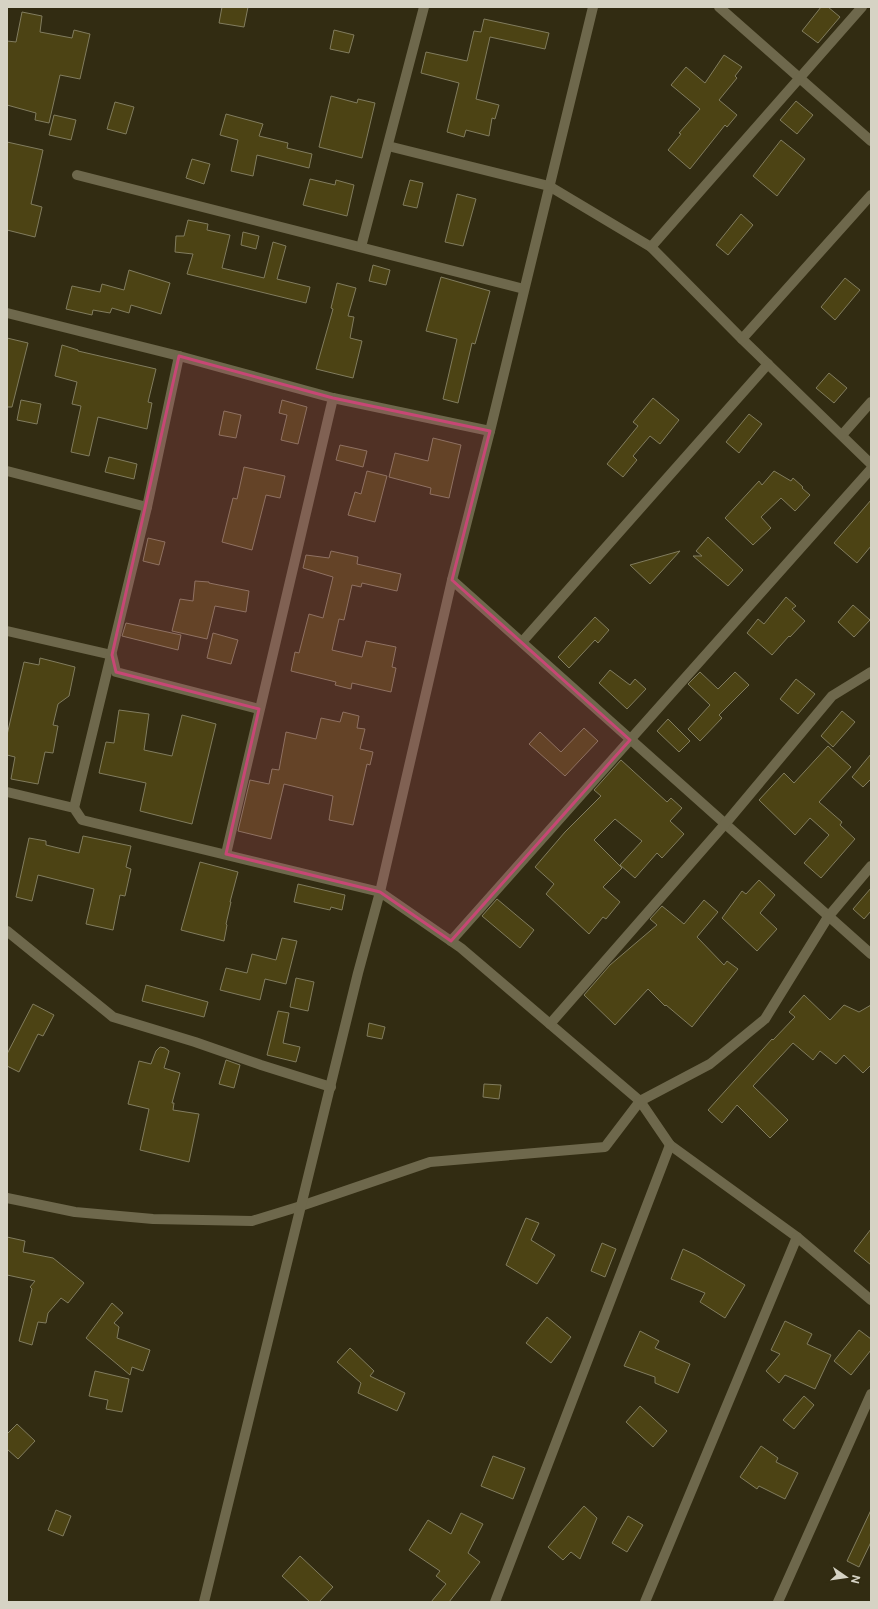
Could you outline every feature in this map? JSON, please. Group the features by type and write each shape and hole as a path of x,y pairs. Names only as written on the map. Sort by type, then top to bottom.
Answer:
{"street":[{"path":"361,247 424,7"},
{"path":"204,1602 358,972 380,892 452,580 490,431 593,7"},
{"path":"719,7 871,141"},
{"path":"651,246 862,7"},
{"path":"388,146 549,186 651,246 742,339 871,464"},
{"path":"77,175 524,289"},
{"path":"742,339 871,195"},
{"path":"7,313 179,356 334,398 490,431"},
{"path":"74,808 148,508 179,356"},
{"path":"522,642 768,364"},
{"path":"226,854 259,709 334,398"},
{"path":"842,435 871,402"},
{"path":"451,941 871,469"},
{"path":"7,471 148,508"},
{"path":"452,580 871,954"},
{"path":"7,631 112,656"},
{"path":"112,656 116,672 259,709"},
{"path":"550,1024 725,824 832,696 871,672"},
{"path":"7,792 74,808 82,820 380,892 451,941 640,1101 670,1145 797,1237 870,1298"},
{"path":"7,1198 75,1212 153,1219 252,1221 430,1162 605,1147 640,1101 710,1064 765,1019 828,917 871,866"},
{"path":"7,931 113,1017 195,1042 331,1087"},
{"path":"495,1602 670,1145"},
{"path":"645,1602 797,1237"},
{"path":"778,1602 871,1394"}],"highlighted area":[{"path":"179,356 333,398 490,431 452,580 630,740 451,941 380,892 226,854 259,709 116,672 112,655"}],"building":[{"path":"222,7 248,7 244,27 219,23"},
{"path":"821,7 828,7 840,17 818,43 802,31"},
{"path":"22,12 42,16 40,32 72,38 74,30 90,34 80,79 60,75 49,123 35,120 36,113 7,105 7,41 16,42"},
{"path":"484,19 549,33 545,49 490,37 476,99 499,105 495,119 492,118 489,136 466,130 464,137 447,132 459,83 421,73 426,52 467,61 474,31 481,32"},
{"path":"334,30 354,35 349,53 330,49"},
{"path":"724,55 742,67 735,76 737,78 719,100 737,115 727,127 725,125 690,169 668,150 681,134 679,133 700,109 671,85 686,67 705,83"},
{"path":"331,96 357,103 358,99 375,103 362,158 319,147"},
{"path":"796,101 813,115 797,134 780,120"},
{"path":"115,102 134,107 126,134 107,129"},
{"path":"226,114 263,124 259,136 288,143 287,148 312,154 309,168 257,155 253,176 231,171 238,140 220,135"},
{"path":"54,115 76,120 71,140 49,135"},
{"path":"781,140 805,159 777,196 753,176"},
{"path":"7,142 43,150 31,204 42,207 35,237 7,230"},
{"path":"192,159 210,164 204,184 186,178"},
{"path":"310,179 335,185 336,180 354,185 347,216 303,205"},
{"path":"410,180 423,183 417,208 403,205"},
{"path":"457,194 476,199 463,246 445,242"},
{"path":"741,214 753,225 728,255 716,245"},
{"path":"188,220 208,224 207,230 230,235 222,268 264,278 273,242 286,246 277,279 310,287 306,303 187,274 193,254 175,252 176,236 184,236"},
{"path":"243,232 259,236 256,249 241,245"},
{"path":"373,265 390,270 386,285 369,281"},
{"path":"129,270 170,283 161,314 131,305 129,313 112,308 110,313 93,310 92,315 66,309 72,286 100,292 102,284 124,290"},
{"path":"441,277 490,291 475,344 472,343 458,403 443,399 457,339 426,331"},
{"path":"845,278 860,290 835,320 821,307"},
{"path":"337,283 356,288 348,316 354,317 350,338 362,341 353,378 316,369 333,309 331,308"},
{"path":"7,338 28,343 12,407 7,407"},
{"path":"62,345 78,351 156,369 148,402 152,403 147,429 98,417 89,456 71,452 81,406 72,404 77,382 55,376"},
{"path":"829,373 847,388 834,403 816,388"},
{"path":"653,398 679,420 660,444 650,436 633,456 637,460 623,477 607,464 638,426 633,422"},
{"path":"21,400 41,404 37,424 17,420"},
{"path":"282,400 307,407 298,444 281,440 287,415 279,413"},
{"path":"224,411 241,415 236,438 219,435"},
{"path":"749,414 762,424 739,453 726,442"},
{"path":"433,438 461,445 449,498 430,494 431,488 389,477 395,453 428,461"},
{"path":"340,445 367,451 363,467 336,460"},
{"path":"109,457 137,464 134,479 105,472"},
{"path":"244,467 285,476 280,498 266,495 252,550 222,542 233,498 237,499"},
{"path":"367,471 387,476 375,522 348,515 355,492 361,494"},
{"path":"774,471 791,481 793,478 810,495 795,511 781,498 761,517 771,528 753,545 725,518 759,481 762,485"},
{"path":"871,500 871,546 857,563 834,543"},
{"path":"708,537 743,570 728,586 693,556 702,556 696,551"},
{"path":"148,538 165,542 159,565 143,561"},
{"path":"331,551 358,557 357,564 401,574 397,591 362,583 361,587 352,585 344,620 339,619 332,650 362,657 366,641 396,647 392,667 396,668 391,692 352,683 351,689 335,685 336,682 291,671 295,652 299,653 309,614 323,618 333,577 303,568 306,555 329,558"},
{"path":"680,551 650,584 630,565"},
{"path":"195,581 209,582 249,591 246,612 215,606 207,639 172,631 180,599 193,601"},
{"path":"786,597 796,606 792,609 805,621 772,655 747,633 758,619 764,624"},
{"path":"853,605 870,620 854,637 838,622"},
{"path":"595,617 609,630 598,643 595,640 569,668 558,657"},
{"path":"126,623 181,635 178,650 122,636"},
{"path":"213,633 238,640 231,664 207,658"},
{"path":"40,658 75,667 69,696 58,704 53,725 58,726 53,753 45,752 38,784 11,779 15,757 7,755 7,735 24,662 39,665"},
{"path":"610,670 630,685 635,679 646,689 627,709 599,683"},
{"path":"700,672 718,689 735,672 749,685 719,715 722,718 700,741 688,729 710,705 688,684"},
{"path":"796,679 815,694 798,714 780,699"},
{"path":"119,710 149,714 144,750 172,756 182,715 216,724 192,824 140,811 146,783 99,773 106,742 114,743"},
{"path":"842,711 855,722 833,747 821,736"},
{"path":"343,712 359,716 357,728 365,729 360,749 373,752 370,765 367,764 353,825 329,820 333,796 284,784 271,839 238,831 250,780 269,784 272,769 279,770 286,732 316,739 321,718 340,722"},
{"path":"668,719 690,741 679,752 657,731"},
{"path":"584,728 598,741 565,776 529,744 540,732 561,752"},
{"path":"828,746 851,767 819,802 842,822 840,825 855,839 821,878 804,863 829,835 810,818 795,835 759,800 784,773 794,783"},
{"path":"871,754 871,779 863,787 852,777"},
{"path":"621,760 667,802 671,798 682,808 670,821 684,834 662,858 657,853 635,878 620,865 642,841 615,819 594,840 622,868 603,887 620,902 606,919 603,917 589,934 546,894 554,884 535,867 565,832 601,796 594,790"},
{"path":"83,836 131,846 126,867 131,869 125,896 120,895 113,930 86,924 94,889 38,875 32,901 16,897 29,838 46,841 46,845 79,853"},
{"path":"200,862 238,872 230,902 224,941 181,930"},
{"path":"759,880 775,895 760,913 777,929 757,951 722,918 742,891 746,894"},
{"path":"298,884 345,895 342,910 331,907 330,910 294,902"},
{"path":"871,888 871,911 864,919 853,909"},
{"path":"497,899 534,930 520,948 482,916"},
{"path":"704,900 718,912 697,937 724,965 727,961 738,969 692,1027 666,1005 665,1006 648,989 615,1025 584,995 610,965 657,925 650,919 662,906 684,924"},
{"path":"282,938 297,941 286,984 265,979 260,1000 220,990 226,968 247,973 252,954 276,960"},
{"path":"296,978 314,982 308,1011 290,1007"},
{"path":"146,985 208,1002 204,1017 142,1001"},
{"path":"804,995 830,1020 844,1005 859,1012 871,1005 871,1065 863,1073 844,1055 836,1064 820,1051 813,1060 793,1043 753,1086 788,1120 770,1138 737,1105 722,1123 708,1110 772,1039 773,1040 795,1017 789,1012"},
{"path":"33,1004 54,1015 43,1036 38,1034 19,1072 7,1066 7,1054"},
{"path":"278,1011 289,1013 283,1043 300,1047 296,1062 267,1055"},
{"path":"369,1023 385,1027 382,1039 367,1036"},
{"path":"160,1047 169,1051 164,1068 180,1073 172,1103 174,1103 173,1110 199,1114 189,1162 140,1150 149,1109 128,1104 139,1061 151,1064 156,1051"},
{"path":"226,1060 240,1065 234,1088 219,1084"},
{"path":"484,1084 501,1085 499,1099 483,1097"},
{"path":"526,1218 539,1223 531,1240 555,1255 537,1284 506,1265"},
{"path":"871,1229 871,1265 854,1251"},
{"path":"7,1237 25,1241 23,1252 53,1258 84,1283 68,1303 61,1298 48,1313 46,1323 38,1322 32,1345 19,1341 32,1289 30,1287 35,1281 7,1275"},
{"path":"602,1243 616,1249 605,1277 591,1271"},
{"path":"683,1249 696,1255 745,1285 725,1318 700,1302 705,1293 671,1279"},
{"path":"112,1303 123,1313 114,1323 119,1327 117,1338 150,1350 143,1371 132,1367 130,1375 86,1338"},
{"path":"547,1317 571,1337 551,1363 526,1343"},
{"path":"785,1321 812,1334 807,1344 831,1355 815,1389 785,1375 779,1383 766,1371 780,1354 771,1350"},
{"path":"859,1330 871,1339 871,1350 851,1375 834,1361"},
{"path":"640,1331 659,1341 655,1348 690,1364 678,1393 655,1383 655,1377 624,1366"},
{"path":"350,1348 374,1371 370,1376 405,1393 397,1411 358,1393 361,1383 337,1362"},
{"path":"95,1371 129,1379 122,1412 106,1409 108,1400 89,1396"},
{"path":"804,1396 814,1405 794,1429 783,1420"},
{"path":"640,1406 667,1431 653,1447 626,1422"},
{"path":"17,1424 35,1441 18,1459 7,1449 7,1434"},
{"path":"761,1446 778,1458 776,1462 798,1473 785,1499 759,1486 757,1489 740,1477"},
{"path":"493,1456 525,1468 513,1499 481,1486"},
{"path":"584,1506 597,1518 580,1559 571,1552 563,1560 548,1547"},
{"path":"56,1510 71,1516 63,1536 48,1530"},
{"path":"871,1510 871,1542 859,1567 847,1561"},
{"path":"461,1513 483,1524 468,1553 480,1562 449,1602 431,1602 446,1584 436,1576 440,1571 409,1550 428,1520 451,1534"},
{"path":"628,1516 643,1525 627,1552 612,1543"},
{"path":"300,1556 333,1587 319,1602 310,1602 282,1576"}]}
